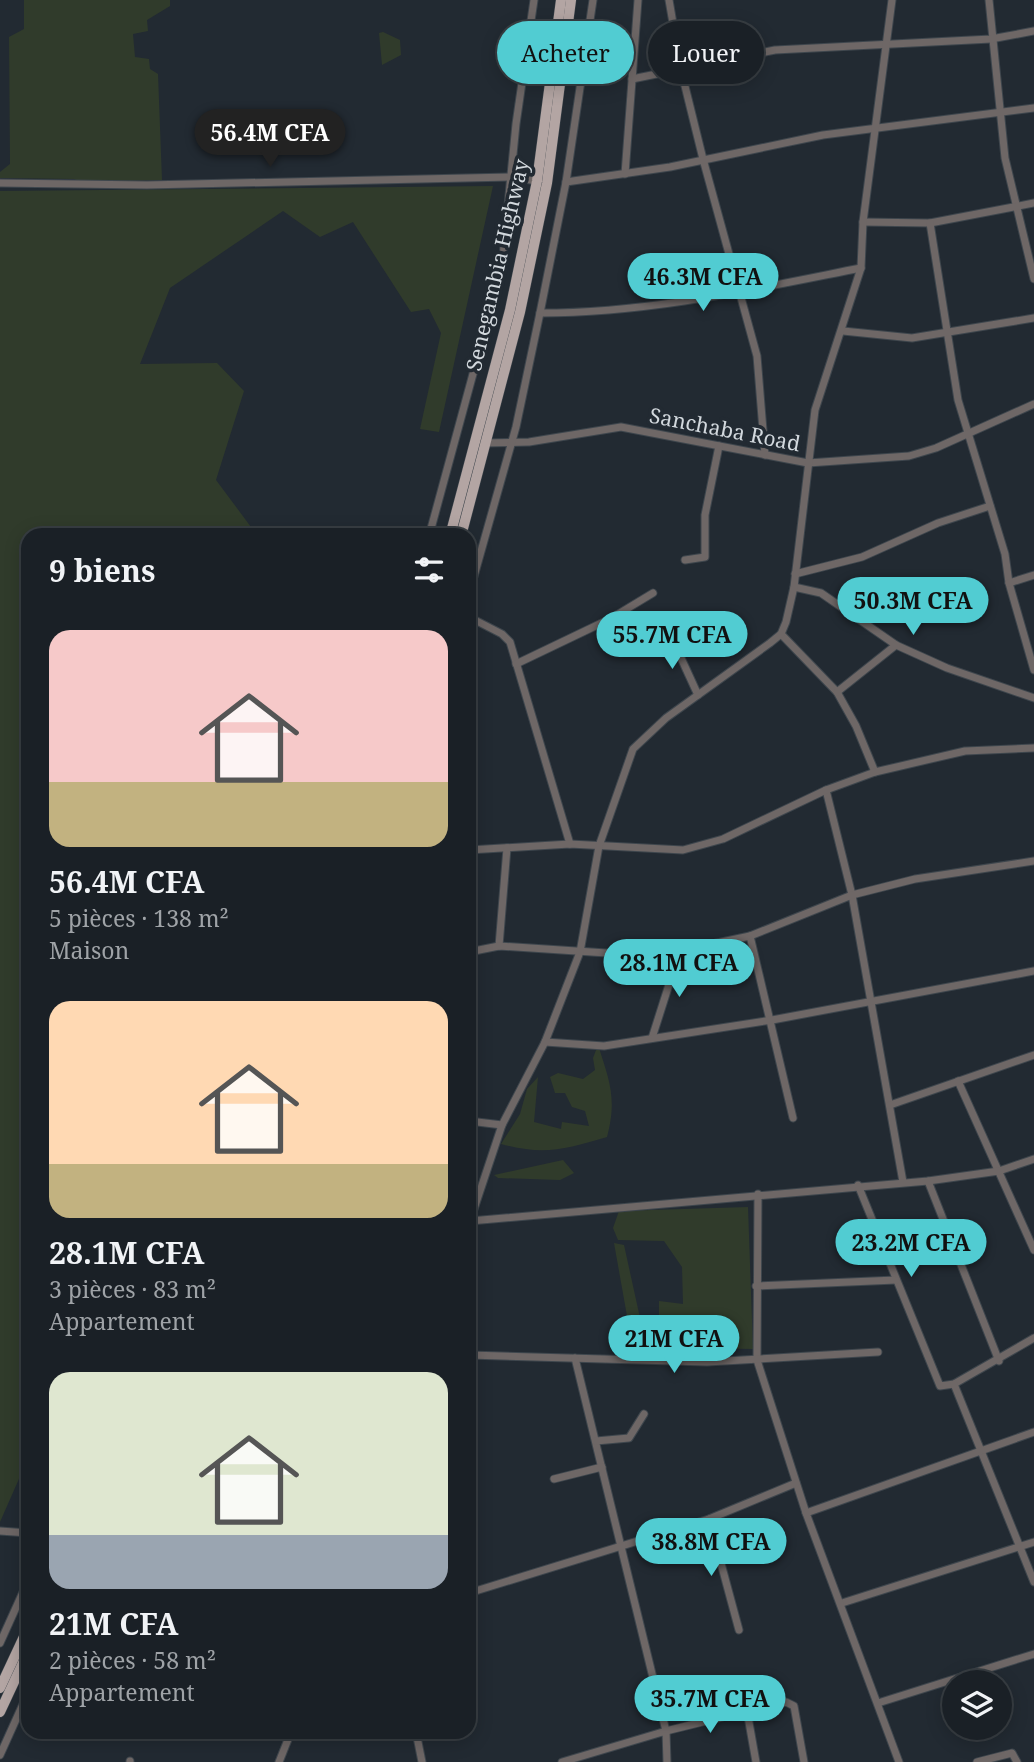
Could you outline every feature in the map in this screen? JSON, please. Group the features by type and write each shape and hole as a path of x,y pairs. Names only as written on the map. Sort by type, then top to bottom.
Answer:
{"main road":[{"name":"Senegambia Highway","path":"452,528 510,310 537,181 561,0"},
{"name":"Senegambia Highway","path":"463,528 520,312 552,156 571,0"},
{"path":"0,1688 21,1643"},
{"path":"0,1712 21,1667"}],"street":[{"path":"431,528 502,267 534,0"},
{"path":"476,568 510,443 540,313 566,182 593,0"},
{"path":"634,53 638,0"},
{"path":"669,0 673,21"},
{"path":"476,1204 502,1125 545,1042 580,952 599,846 633,750 666,718 781,634 794,587 815,410 826,369 842,331 861,268 863,222 892,0"},
{"path":"989,0 1005,158 1034,279"},
{"path":"764,52 886,43 991,39 1034,32"},
{"path":"625,174 632,84"},
{"path":"684,84 702,159 757,356 765,455"},
{"path":"566,182 625,174 772,143 875,127 1034,108"},
{"path":"0,183 138,185 512,177 537,181"},
{"path":"863,222 930,223 1034,203"},
{"path":"930,223 958,400 1034,670"},
{"path":"540,313 577,313 697,300 861,268"},
{"path":"842,331 912,338 1034,318"},
{"name":"Sanchaba Road","path":"484,443 510,443 621,427 808,463 909,456 969,434 1034,404"},
{"path":"685,560 705,557 705,514 719,446"},
{"path":"795,574 862,557 937,523 990,506"},
{"path":"1009,583 1034,575"},
{"path":"794,587 821,593 896,645 947,668 1034,698"},
{"path":"516,664 610,619 653,593"},
{"path":"476,621 502,634 510,642 570,844"},
{"path":"677,649 726,626 726,621"},
{"path":"646,644 670,634 698,695"},
{"path":"781,634 837,692 856,726 875,772"},
{"path":"837,692 896,645"},
{"path":"476,850 570,844 683,850 723,839 826,790 875,772 965,751 1034,748"},
{"path":"826,790 852,895 903,1182"},
{"path":"499,946 507,848"},
{"path":"476,951 499,946 638,955 680,950 750,936 852,895 915,879 1034,861"},
{"path":"750,936 793,1118"},
{"path":"652,1038 680,950"},
{"path":"545,1042 604,1046 772,1020 1034,971"},
{"path":"890,1105 1034,1055"},
{"path":"958,1081 1034,1250"},
{"path":"476,1122 502,1125"},
{"path":"476,1221 858,1185 928,1181 999,1171 1034,1159"},
{"path":"928,1181 999,1361"},
{"path":"858,1185 940,1386 954,1384 999,1361 1034,1338"},
{"path":"758,1194 757,1360 806,1513 842,1603 899,1762"},
{"path":"756,1286 896,1280"},
{"path":"476,1355 707,1362 878,1352"},
{"path":"575,1357 666,1731 667,1762"},
{"path":"954,1384 1022,1546 1034,1582"},
{"path":"596,1441 629,1438 644,1414"},
{"path":"806,1513 1034,1432"},
{"path":"554,1479 602,1467"},
{"path":"476,1591 709,1519 796,1483"},
{"path":"709,1519 739,1630"},
{"path":"0,1531 21,1532"},
{"path":"842,1603 1034,1542"},
{"path":"0,1643 21,1596"},
{"path":"878,1703 1034,1654"},
{"path":"562,1762 666,1731 791,1702 804,1762"},
{"path":"0,1755 21,1708"},
{"path":"747,1712 756,1762"},
{"path":"279,1762 288,1739"},
{"path":"417,1739 422,1762"},
{"path":"977,1762 1012,1753 1017,1762"}],"green space":[{"path":"24,0 170,0 170,6 147,20 148,31 133,34 135,57 149,59 150,69 158,74 162,180 81,182 74,179 0,178 0,172 10,164 9,37 24,29"},
{"path":"383,32 400,40 401,55 382,65 379,33"},
{"path":"493,186 439,432 420,429 441,333 429,309 411,312 353,222 320,237 283,211 170,288 140,364 217,363 244,391 216,480 252,528 21,528 21,1474 0,1522 0,191"},
{"path":"598,1045 612,1101 607,1137 579,1145 543,1150 501,1144 520,1114 527,1089 538,1077 534,1122 561,1129 562,1122 589,1126 585,1111 572,1107 565,1093 555,1093 550,1077 558,1073 583,1079 595,1070 593,1058"},
{"path":"563,1160 574,1173 560,1180 498,1178 494,1175"},
{"path":"748,1207 753,1349 635,1347 659,1327 659,1301 683,1304 682,1267 664,1241 618,1240 613,1228 619,1211"},
{"path":"614,1243 624,1245 644,1336 632,1344"}]}
